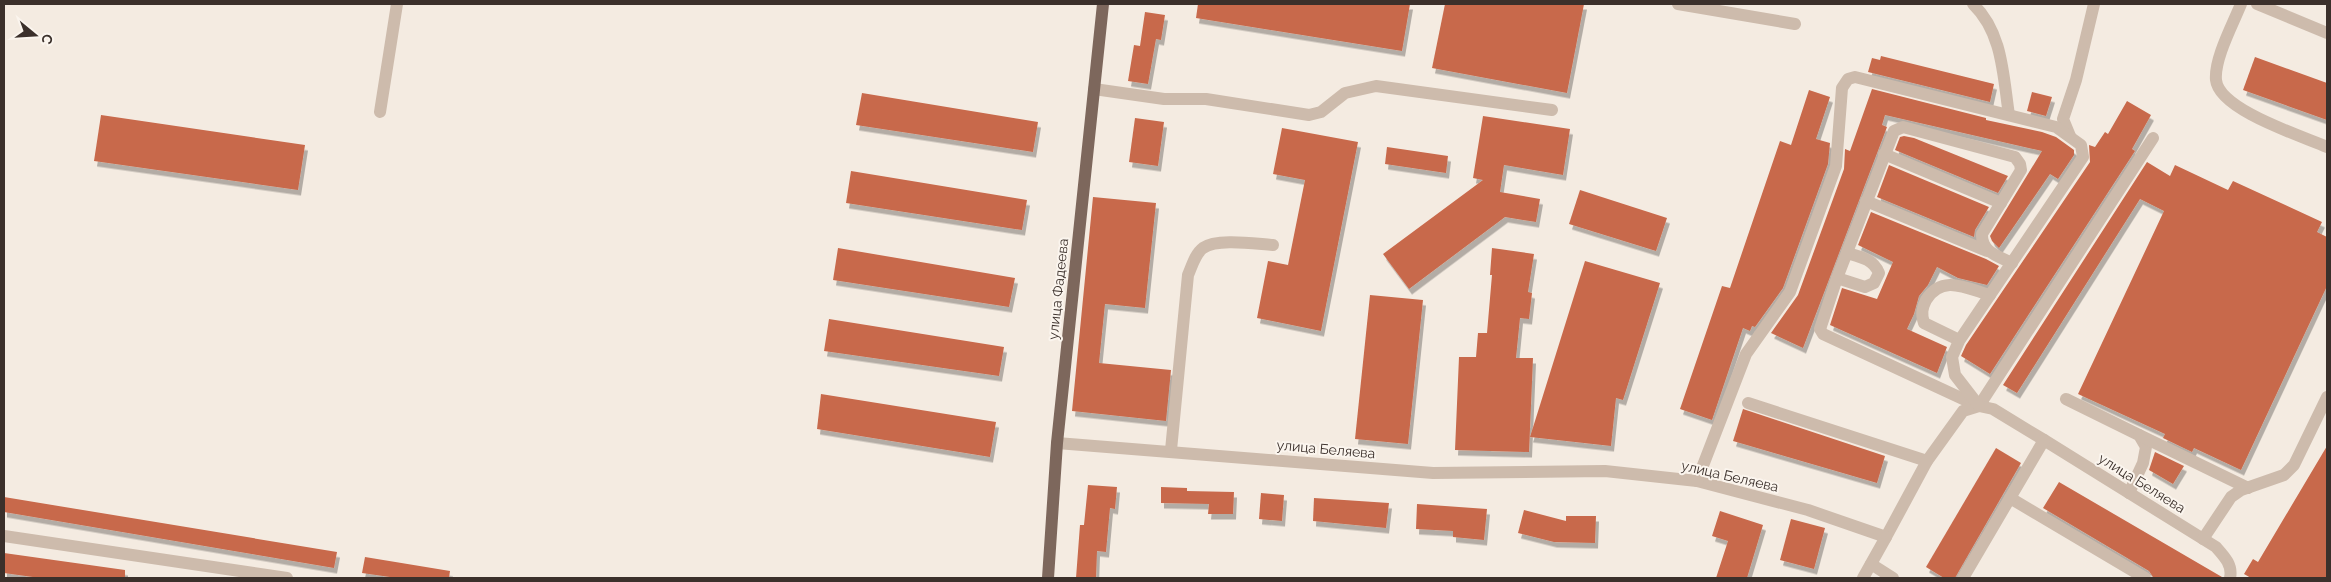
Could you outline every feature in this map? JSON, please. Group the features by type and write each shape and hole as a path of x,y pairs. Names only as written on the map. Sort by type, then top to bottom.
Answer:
{"main road":[{"name":"улица Фадеева","path":"1048,578 1057,443 1103,4"}],"street":[{"path":"380,112 397,4"},
{"path":"1678,4 1794,24"},
{"path":"1973,4 1988,23 1999,46 2009,115"},
{"path":"2070,137 2063,119 2076,80 2094,4"},
{"path":"2241,4 2217,66 2216,82 2220,89 2237,108 2327,147"},
{"path":"2257,4 2327,33"},
{"path":"1697,481 1746,354 1790,292 1836,166 1842,88 1848,79 1855,76 2056,127 2081,145 2082,157 1960,340 1952,357 1955,375 1979,406"},
{"path":"1094,89 1164,100 1206,99 1309,115 1321,112 1345,93 1376,86 1552,110"},
{"path":"1847,253 1868,259 1876,264 1879,273 1874,284 1865,288 1837,278 1894,131 1903,127 2014,157 2020,164 2021,170 1982,234 1982,242 1987,250"},
{"path":"1863,578 1926,461 1963,411 1979,406 2153,138"},
{"path":"1884,154 2001,203"},
{"path":"1866,202 1987,250 2012,263"},
{"path":"1171,450 1188,275 1195,259 1204,248 1217,243 1273,245"},
{"name":"улица Беляева","path":"1837,278 1821,322 1820,329 1824,334 1979,406 1993,409 2216,548 2227,560 2231,574 2230,578"},
{"path":"1960,340 1924,323 1921,314 1925,303 1934,289 1944,284 1990,295"},
{"path":"2203,539 2231,496 2284,475 2294,465 2327,397"},
{"path":"2066,399 2248,488"},
{"path":"1748,403 1926,461"},
{"path":"2129,493 2143,463 2146,447 2139,435"},
{"path":"1963,578 2044,440"},
{"name":"улица Беляева","path":"1057,443 1171,450 1433,473 1605,471 1697,481 1808,510 1886,537"},
{"path":"2010,498 2145,578"},
{"path":"4,536 288,578"},
{"path":"1871,564 1893,578"}],"building":[{"path":"1198,4 1410,4 1402,51 1196,18"},
{"path":"1445,4 1584,4 1567,93 1432,68"},
{"path":"1145,12 1165,15 1161,40 1156,39 1148,84 1128,81 1134,45 1140,46"},
{"path":"1881,56 1994,84 1990,102 1868,72 1872,58 1880,60"},
{"path":"2255,57 2327,83 2327,120 2243,90"},
{"path":"1872,89 1986,118 1986,120 2042,132 2056,137 2074,150 2074,155 2058,179 2050,174 1999,248 1990,236 2042,151 1885,115 1882,125 1887,127 1803,348 1771,333 1798,295 1844,169 1845,149 1850,151"},
{"path":"1809,90 1830,97 1816,139 1830,143 1828,164 1783,288 1755,327 1752,326 1750,331 1743,328 1712,420 1680,409 1722,286 1730,288 1780,141 1791,145"},
{"path":"2032,92 2052,97 2046,116 2027,111"},
{"path":"862,93 1038,122 1033,152 856,125"},
{"path":"2127,101 2151,115 2132,149 2135,151 1990,374 1961,356 1966,345 2090,162 2089,145 2095,147 2105,132 2108,134"},
{"path":"101,115 305,145 298,190 94,161"},
{"path":"1483,116 1570,129 1563,175 1504,165 1500,192 1540,199 1536,222 1505,217 1409,289 1383,254 1483,180 1473,178"},
{"path":"1135,118 1164,122 1158,166 1129,162"},
{"path":"1282,128 1358,142 1321,331 1257,318 1268,261 1288,265 1305,180 1273,174"},
{"path":"1900,137 1914,138 2008,176 1998,193 1895,150"},
{"path":"1387,147 1448,156 1446,173 1385,164"},
{"path":"2147,162 2170,176 2175,165 2228,190 2233,181 2322,222 2317,232 2327,237 2327,286 2241,470 2194,448 2192,452 2163,438 2165,434 2078,394 2164,211 2140,199 2017,393 2003,385"},
{"path":"1889,165 1989,207 1975,230 1974,237 1877,197"},
{"path":"851,171 1027,200 1022,230 846,203"},
{"path":"1580,190 1667,218 1656,251 1569,224"},
{"path":"1093,197 1156,203 1145,308 1105,304 1099,363 1171,370 1166,421 1072,411"},
{"path":"1871,212 1999,266 1987,285 1958,278 1937,267 1928,285 1919,296 1907,329 1947,347 1937,373 1830,325 1842,288 1877,299 1893,262 1858,245"},
{"path":"838,248 1015,278 1009,307 833,280"},
{"path":"1492,248 1534,254 1528,292 1532,293 1529,319 1520,318 1516,358 1533,358 1529,452 1455,450 1459,357 1476,357 1478,333 1487,333 1492,275 1490,275"},
{"path":"1585,261 1660,283 1623,400 1616,398 1611,446 1530,437"},
{"path":"1370,295 1423,300 1408,444 1355,439"},
{"path":"829,319 1004,347 999,376 824,351"},
{"path":"821,394 996,422 990,457 817,429"},
{"path":"1743,409 1885,456 1877,483 1733,441"},
{"path":"2327,446 2327,578 2251,578 2244,574 2253,559 2258,562"},
{"path":"1996,448 2021,463 1955,578 1944,578 1926,567"},
{"path":"2155,452 2184,466 2173,484 2149,470"},
{"path":"2059,482 2222,578 2153,577 2149,571 2043,508"},
{"path":"1088,485 1117,487 1115,509 1110,508 1106,552 1097,551 1096,578 1076,578 1080,525 1084,525"},
{"path":"1161,487 1187,488 1187,491 1234,492 1233,514 1208,514 1209,504 1161,503"},
{"path":"1261,493 1284,495 1282,521 1259,519"},
{"path":"4,497 337,552 334,568 4,512"},
{"path":"1314,498 1389,503 1386,528 1313,521"},
{"path":"1417,504 1487,509 1484,540 1453,537 1453,531 1416,529"},
{"path":"1524,510 1566,521 1566,516 1596,516 1595,543 1554,542 1518,533"},
{"path":"1720,511 1763,525 1747,578 1716,578 1728,541 1712,536"},
{"path":"1791,519 1825,528 1814,569 1780,560"},
{"path":"4,553 125,570 125,578 40,578 4,573"},
{"path":"365,557 450,571 449,578 397,578 362,573"}]}
